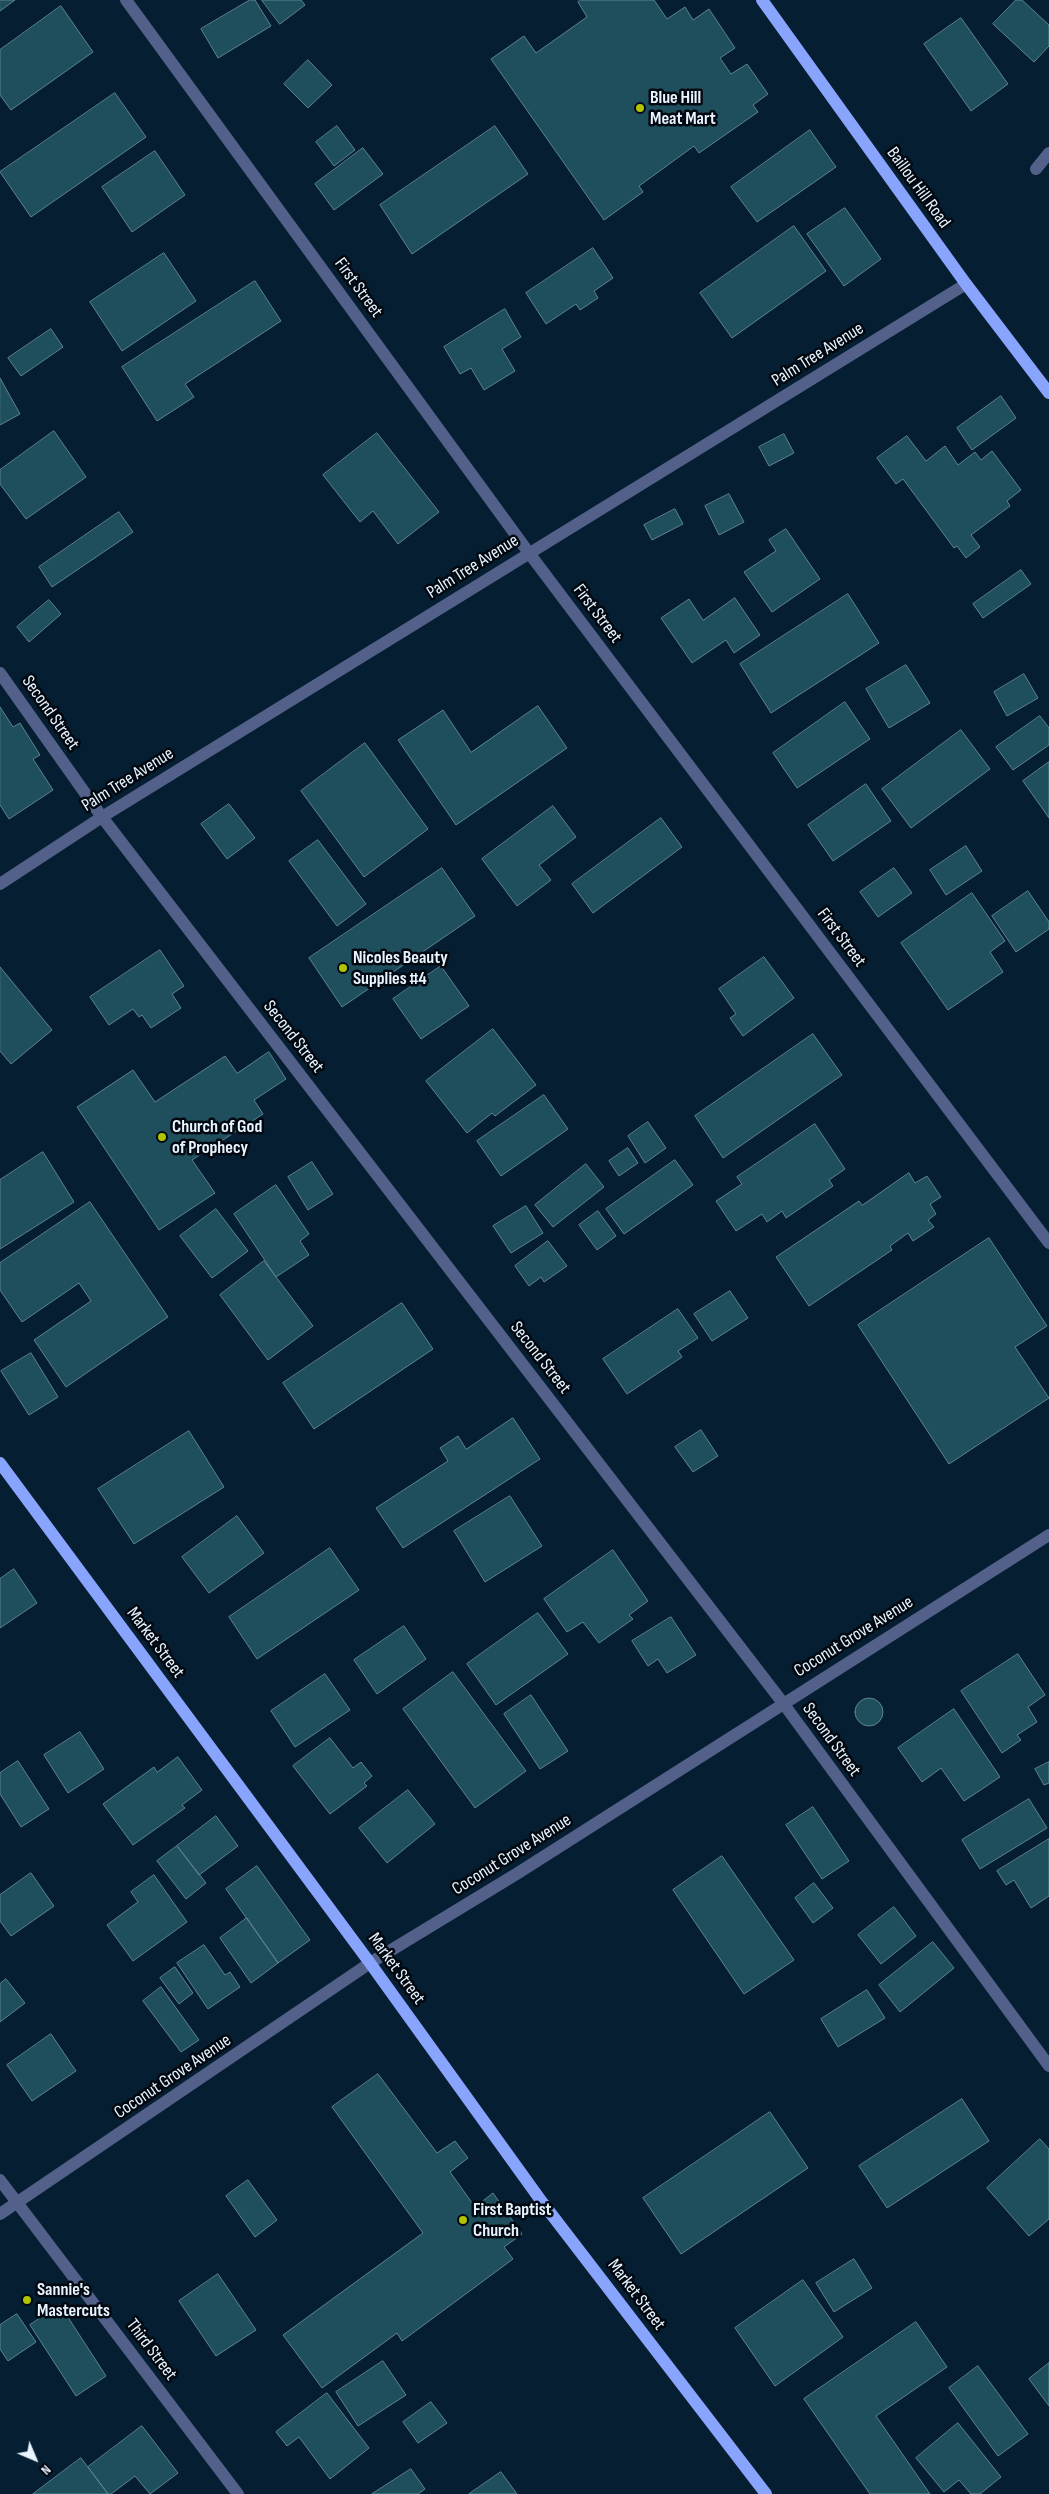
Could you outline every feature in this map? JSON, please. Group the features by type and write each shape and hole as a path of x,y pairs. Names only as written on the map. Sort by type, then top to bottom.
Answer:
{"main road":[{"name":"Baillou Hill Road","path":"762,0 966,284 1049,393"},
{"name":"Market Street","path":"0,1463 370,1963 542,2202 766,2494"}],"street":[{"name":"First Street","path":"126,0 529,553 1049,1243"},
{"path":"1036,169 1049,153"},
{"name":"Palm Tree Avenue","path":"0,884 102,816 966,284"},
{"name":"Second Street","path":"0,673 102,816 783,1703 1049,2066"},
{"name":"Coconut Grove Avenue","path":"0,2214 370,1963 518,1873 1049,1535"},
{"name":"Third Street","path":"0,2180 238,2494"}],"building":[{"path":"0,0 15,0 0,11"},
{"path":"250,0 255,0 271,26 218,58 201,29"},
{"path":"262,0 301,0 305,5 280,24"},
{"name":"Blue Hill Meat Mart","path":"580,0 654,0 667,19 685,7 693,20 709,9 735,48 720,58 731,74 747,64 768,94 753,105 758,112 699,153 694,146 639,186 643,192 604,220 491,59 524,36 536,53 587,17 578,2"},
{"path":"1016,0 1022,0 1049,25 1049,46 1034,62 993,24"},
{"path":"61,6 93,52 11,110 0,95 0,50"},
{"path":"961,18 1008,84 971,111 924,44"},
{"path":"308,60 332,85 308,108 284,84"},
{"path":"115,93 146,137 31,217 0,172"},
{"path":"337,126 355,150 334,166 316,142"},
{"path":"495,126 528,174 412,254 380,205"},
{"path":"810,130 836,167 757,222 731,187"},
{"path":"363,148 383,174 334,210 315,184"},
{"path":"155,151 185,195 132,232 102,187"},
{"path":"845,208 881,259 844,286 807,234"},
{"path":"794,226 826,271 732,338 700,293"},
{"path":"593,248 613,278 594,291 598,298 580,310 576,304 546,324 526,293"},
{"path":"164,253 196,301 122,351 90,302"},
{"path":"255,281 281,321 185,384 194,397 157,421 122,367"},
{"path":"505,309 521,337 502,349 515,371 484,390 471,368 460,374 444,347"},
{"path":"51,329 63,347 21,376 8,358"},
{"path":"0,378 20,414 0,425"},
{"path":"1001,396 1016,418 972,450 957,428"},
{"path":"54,431 86,477 26,519 0,484 0,470"},
{"path":"377,433 439,512 398,544 373,511 360,522 323,475"},
{"path":"784,434 794,453 769,466 759,447"},
{"path":"907,436 926,461 945,446 958,465 975,452 981,460 992,451 1021,490 1007,501 1010,506 971,535 980,547 966,558 957,546 954,548 903,479 896,484 877,458"},
{"path":"729,494 744,522 719,535 705,506"},
{"path":"675,509 683,524 652,540 644,525"},
{"path":"119,512 133,532 52,587 39,567"},
{"path":"786,529 820,579 772,612 744,572 776,551 769,540"},
{"path":"1021,570 1031,584 983,618 973,604"},
{"path":"848,594 879,643 771,713 740,664"},
{"path":"735,598 760,635 734,653 726,640 692,663 661,618 689,599 703,620"},
{"path":"49,600 61,614 29,642 17,627"},
{"path":"906,665 930,703 889,728 866,689"},
{"path":"1024,674 1038,698 1007,716 994,692"},
{"path":"845,702 870,739 797,788 773,753"},
{"path":"538,706 567,748 456,825 398,740 443,710 471,752"},
{"path":"0,707 13,727 20,723 40,755 33,759 53,790 9,819 0,805"},
{"path":"1040,716 1049,728 1049,745 1013,770 996,747"},
{"path":"961,730 990,769 911,828 882,789"},
{"path":"365,743 428,829 364,877 301,791"},
{"path":"1049,762 1049,818 1023,781"},
{"path":"866,784 891,821 833,861 808,825"},
{"path":"229,804 255,838 227,859 201,824"},
{"path":"553,806 576,837 539,865 551,880 517,906 482,859"},
{"path":"661,818 682,847 593,913 572,884"},
{"path":"318,840 366,904 337,926 289,861"},
{"path":"966,846 982,871 946,895 930,870"},
{"path":"442,868 475,916 342,1007 309,958"},
{"path":"894,868 912,893 878,917 860,892"},
{"path":"1028,891 1049,922 1049,929 1016,952 992,916"},
{"path":"972,893 1005,941 990,952 1003,972 948,1010 901,943"},
{"path":"160,950 184,986 172,994 181,1008 151,1028 142,1015 139,1017 133,1009 109,1025 90,997"},
{"path":"764,957 794,998 743,1036 730,1018 736,1014 719,989"},
{"path":"441,966 469,1006 421,1039 393,999"},
{"path":"0,967 52,1030 11,1064 0,1051"},
{"path":"493,1029 536,1085 495,1116 492,1113 467,1133 426,1081"},
{"path":"813,1034 842,1075 723,1158 695,1116"},
{"name":"Church of God of Prophecy","path":"269,1052 286,1079 254,1100 263,1114 192,1160 215,1193 159,1230 77,1107 133,1070 155,1102 225,1056 237,1073"},
{"path":"544,1095 568,1129 501,1176 477,1141"},
{"path":"648,1122 666,1148 645,1163 628,1136"},
{"path":"815,1124 845,1169 829,1180 833,1186 786,1218 782,1211 767,1222 762,1214 736,1231 716,1201 742,1184 737,1177"},
{"path":"628,1148 638,1163 619,1176 609,1161"},
{"path":"43,1152 74,1202 0,1249 0,1180"},
{"path":"675,1160 693,1185 624,1234 606,1209"},
{"path":"312,1162 333,1194 308,1210 288,1177"},
{"path":"586,1164 604,1187 553,1227 535,1205"},
{"path":"909,1173 915,1183 927,1176 941,1197 930,1204 936,1214 928,1220 934,1227 913,1241 908,1233 890,1246 892,1250 809,1306 776,1257 859,1201 862,1205"},
{"path":"276,1185 309,1234 300,1241 309,1255 276,1277 234,1214"},
{"path":"90,1202 168,1317 66,1387 34,1340 91,1301 79,1283 22,1322 0,1290 0,1263"},
{"path":"526,1206 543,1233 511,1253 493,1226"},
{"path":"216,1209 248,1251 212,1278 180,1236"},
{"path":"598,1211 616,1236 597,1250 579,1225"},
{"path":"989,1238 1047,1326 1015,1347 1049,1398 949,1464 858,1325"},
{"path":"548,1241 567,1266 544,1282 541,1277 529,1286 515,1266"},
{"path":"264,1261 313,1326 268,1360 220,1295"},
{"path":"730,1291 748,1318 712,1341 694,1314"},
{"path":"402,1303 433,1349 314,1429 283,1383"},
{"path":"678,1309 698,1338 678,1351 682,1357 627,1394 603,1359"},
{"path":"31,1353 58,1397 29,1415 1,1371"},
{"path":"513,1418 540,1459 403,1548 376,1508 448,1461 440,1448 458,1436 466,1449"},
{"path":"701,1430 718,1456 693,1472 675,1447"},
{"path":"189,1431 224,1487 134,1544 98,1489"},
{"path":"510,1496 542,1546 485,1582 454,1531"},
{"path":"237,1516 264,1553 209,1593 182,1557"},
{"path":"330,1548 359,1590 257,1659 229,1617"},
{"path":"613,1550 648,1601 629,1615 633,1619 599,1643 583,1622 567,1632 544,1599"},
{"path":"14,1569 37,1603 0,1628 0,1579"},
{"path":"538,1613 568,1654 496,1705 467,1664"},
{"path":"671,1617 696,1655 667,1673 658,1659 648,1666 632,1641"},
{"path":"404,1626 426,1659 377,1694 354,1660"},
{"path":"1018,1654 1045,1695 1028,1707 1037,1722 1017,1735 1021,1740 1002,1753 961,1691"},
{"path":"453,1672 526,1771 475,1808 403,1709"},
{"path":"325,1674 350,1710 295,1747 271,1711"},
{"path":"531,1695 568,1751 540,1769 504,1714"},
{"path":"869,1698 879,1702 883,1712 879,1722 869,1726 859,1722 855,1712 859,1702"},
{"path":"954,1709 1000,1777 964,1801 941,1768 922,1782 898,1748"},
{"path":"80,1732 104,1769 68,1793 44,1755"},
{"path":"330,1738 353,1768 361,1762 372,1776 364,1783 367,1786 330,1814 293,1766"},
{"path":"178,1757 202,1790 182,1805 185,1808 133,1845 103,1804 154,1767 157,1772"},
{"path":"18,1761 49,1809 21,1827 0,1794 0,1773"},
{"path":"1049,1762 1049,1783 1044,1785 1035,1769"},
{"path":"408,1790 435,1824 387,1863 359,1828"},
{"path":"1029,1799 1047,1828 980,1869 962,1840"},
{"path":"813,1807 849,1861 822,1879 786,1825"},
{"path":"216,1816 238,1846 199,1875 177,1846"},
{"path":"1049,1839 1049,1896 1031,1908 1014,1880 1006,1885 997,1871"},
{"path":"177,1846 206,1883 186,1899 157,1861"},
{"path":"722,1856 794,1960 744,1994 673,1890"},
{"path":"257,1866 310,1940 278,1963 226,1889"},
{"path":"31,1873 54,1906 11,1936 0,1921 0,1895"},
{"path":"154,1875 187,1922 133,1961 107,1925 138,1902 131,1892"},
{"path":"814,1883 833,1908 813,1923 795,1898"},
{"path":"894,1907 916,1936 881,1964 858,1935"},
{"path":"247,1918 278,1963 251,1983 220,1938"},
{"path":"933,1942 954,1968 900,2012 879,1985"},
{"path":"204,1945 225,1975 230,1972 240,1987 208,2009 177,1963"},
{"path":"175,1967 193,1993 179,2004 160,1978"},
{"path":"6,1979 25,2003 0,2022 0,1984"},
{"path":"161,1987 199,2040 181,2052 143,2001"},
{"path":"867,1990 885,2018 838,2047 821,2019"},
{"path":"51,2034 76,2071 32,2101 7,2065"},
{"name":"First Baptist Church","path":"378,2074 437,2153 455,2141 468,2158 450,2172 475,2207 493,2193 522,2234 504,2247 513,2259 402,2341 397,2333 322,2388 283,2335 423,2233 332,2107"},
{"path":"962,2099 989,2141 887,2208 859,2166"},
{"path":"770,2112 808,2168 681,2254 643,2198"},
{"path":"1040,2139 1049,2149 1049,2219 1029,2236 987,2188"},
{"path":"248,2180 277,2220 255,2237 226,2196"},
{"path":"854,2259 872,2288 834,2312 816,2283"},
{"path":"218,2274 256,2330 216,2356 179,2301"},
{"path":"803,2280 843,2337 775,2386 735,2328"},
{"path":"60,2305 106,2376 76,2396 30,2325"},
{"path":"17,2314 36,2342 8,2361 0,2349 0,2325"},
{"path":"916,2322 947,2367 876,2416 930,2494 870,2494 804,2399"},
{"path":"383,2361 406,2395 358,2426 336,2392"},
{"path":"1049,2363 1049,2406 1029,2379"},
{"path":"978,2366 1028,2434 998,2456 949,2388"},
{"path":"327,2393 369,2448 330,2479 299,2437 287,2446 276,2432"},
{"path":"431,2402 447,2423 418,2443 403,2422"},
{"path":"958,2423 1001,2477 980,2494 971,2494 959,2480 944,2492 916,2458"},
{"path":"142,2426 178,2473 150,2494 135,2476 111,2494 108,2494 88,2467"},
{"path":"81,2458 108,2494 33,2494"},
{"path":"411,2469 425,2489 418,2494 372,2494"},
{"path":"501,2472 517,2494 469,2494"}],"place":[{"name":"Blue Hill Meat Mart","path":"640,108"},
{"name":"Nicoles Beauty Supplies #4","path":"343,968"},
{"name":"Church of God of Prophecy","path":"162,1137"},
{"name":"First Baptist Church","path":"463,2220"},
{"name":"Sannie's Mastercuts","path":"27,2300"}]}
